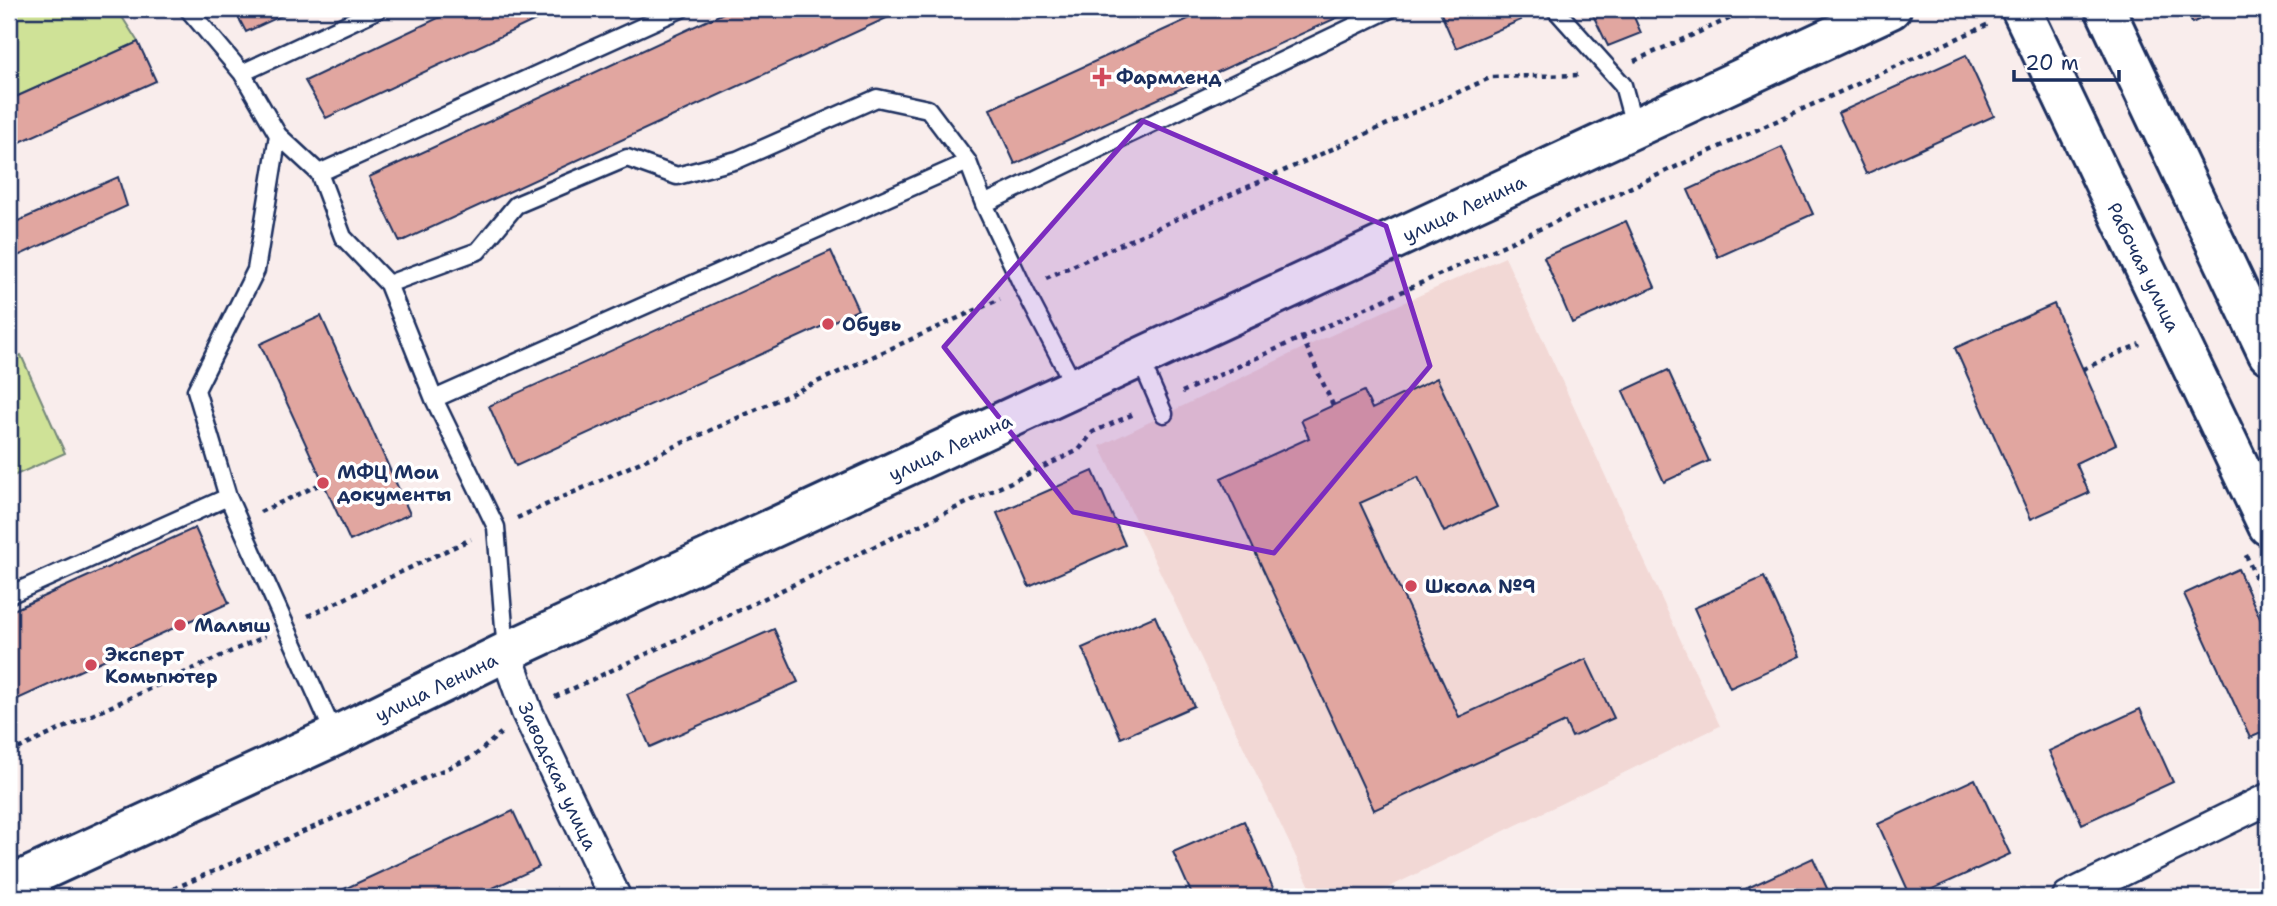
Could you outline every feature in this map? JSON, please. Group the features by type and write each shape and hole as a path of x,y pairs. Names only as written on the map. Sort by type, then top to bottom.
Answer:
{"street":[{"name":"улица Ленина","path":"9,886 335,736 506,652 1891,9"},
{"name":"Рабочая улица","path":"2021,9 2268,526"},
{"path":"2105,9 2268,354"},
{"name":"Заводская улица","path":"506,652 527,712 615,897"},
{"path":"2068,897 2268,799"}],"lane":[{"path":"188,9 242,73 278,135 319,173 343,237 388,284 434,399 496,527 506,652"},
{"path":"242,73 379,9"},
{"path":"319,173 681,9"},
{"path":"984,204 1390,9"},
{"path":"1555,9 1623,85 1635,129"},
{"path":"388,284 478,251 516,205 627,158 677,176 737,160 877,98 928,109 968,162 984,204 1024,289 1076,389"},
{"path":"278,135 256,270 195,390 228,497 335,736"},
{"path":"434,399 968,162"},
{"path":"1140,359 1162,408"},
{"path":"9,595 228,497"}],"path":[{"path":"155,897 472,757 527,712 594,677 1079,450 1093,432 1162,408 1302,337 2021,9"},
{"path":"9,753 286,627 496,527 1492,77"},
{"path":"1302,337 1333,405"},
{"path":"239,522 323,483"}],"highlighted area":[{"path":"1143,121 1386,226 1430,366 1274,553 1073,512 944,347"}],"shaded area":[{"name":"Школа №9","path":"1505,257 1720,726 1369,897 1315,897 1100,446 1307,346"}],"green space":[{"path":"9,9 117,9 138,42 9,100"},
{"path":"21,355 65,453 9,478 9,361"}],"building":[{"path":"234,9 296,9 246,32"},
{"path":"457,9 559,9 326,118 305,81"},
{"path":"732,9 906,9 400,242 369,177"},
{"path":"1210,9 1356,9 1015,164 990,109"},
{"path":"1439,9 1516,9 1521,20 1456,48"},
{"path":"1590,9 1684,9 1634,17 1641,33 1608,46"},
{"path":"2186,9 2223,9 2192,23"},
{"path":"138,42 156,81 9,147 9,100"},
{"path":"1966,55 1994,116 1866,174 1838,113"},
{"path":"1782,147 1813,214 1718,257 1688,190"},
{"path":"118,177 127,206 9,260 9,225"},
{"path":"1626,221 1655,287 1572,323 1544,257"},
{"path":"831,251 858,310 516,466 489,406"},
{"path":"2054,304 2116,444 2076,463 2089,493 2031,519 1955,348"},
{"path":"321,316 410,514 350,541 260,344"},
{"path":"1668,370 1709,461 1664,482 1623,391"},
{"path":"1437,378 1497,507 1444,532 1418,477 1360,503 1459,717 1586,659 1614,718 1572,737 1565,722 1374,810 1221,478 1309,438 1301,420 1364,391 1372,409"},
{"path":"1093,471 1125,545 1029,587 997,513"},
{"path":"195,528 229,603 9,703 9,612"},
{"path":"2238,569 2268,636 2268,730 2250,738 2184,594"},
{"path":"1764,577 1800,656 1730,688 1694,608"},
{"path":"1155,616 1194,706 1121,738 1082,648"},
{"path":"774,629 798,682 650,747 627,694"},
{"path":"2140,709 2173,782 2082,824 2049,751"},
{"path":"1975,779 2010,854 1911,897 1878,824"},
{"path":"513,811 539,867 473,897 327,897"},
{"path":"1244,821 1277,897 1193,897 1173,852"},
{"path":"1813,858 1831,897 1728,897"}],"place":[{"name":"Фармленд","path":"1102,77"},
{"name":"Обувь","path":"828,324"},
{"name":"МФЦ Мои документы","path":"323,483"},
{"name":"Школа №9","path":"1411,586"},
{"name":"Малыш","path":"180,625"},
{"name":"Эксперт Комьпютер","path":"91,665"}]}
